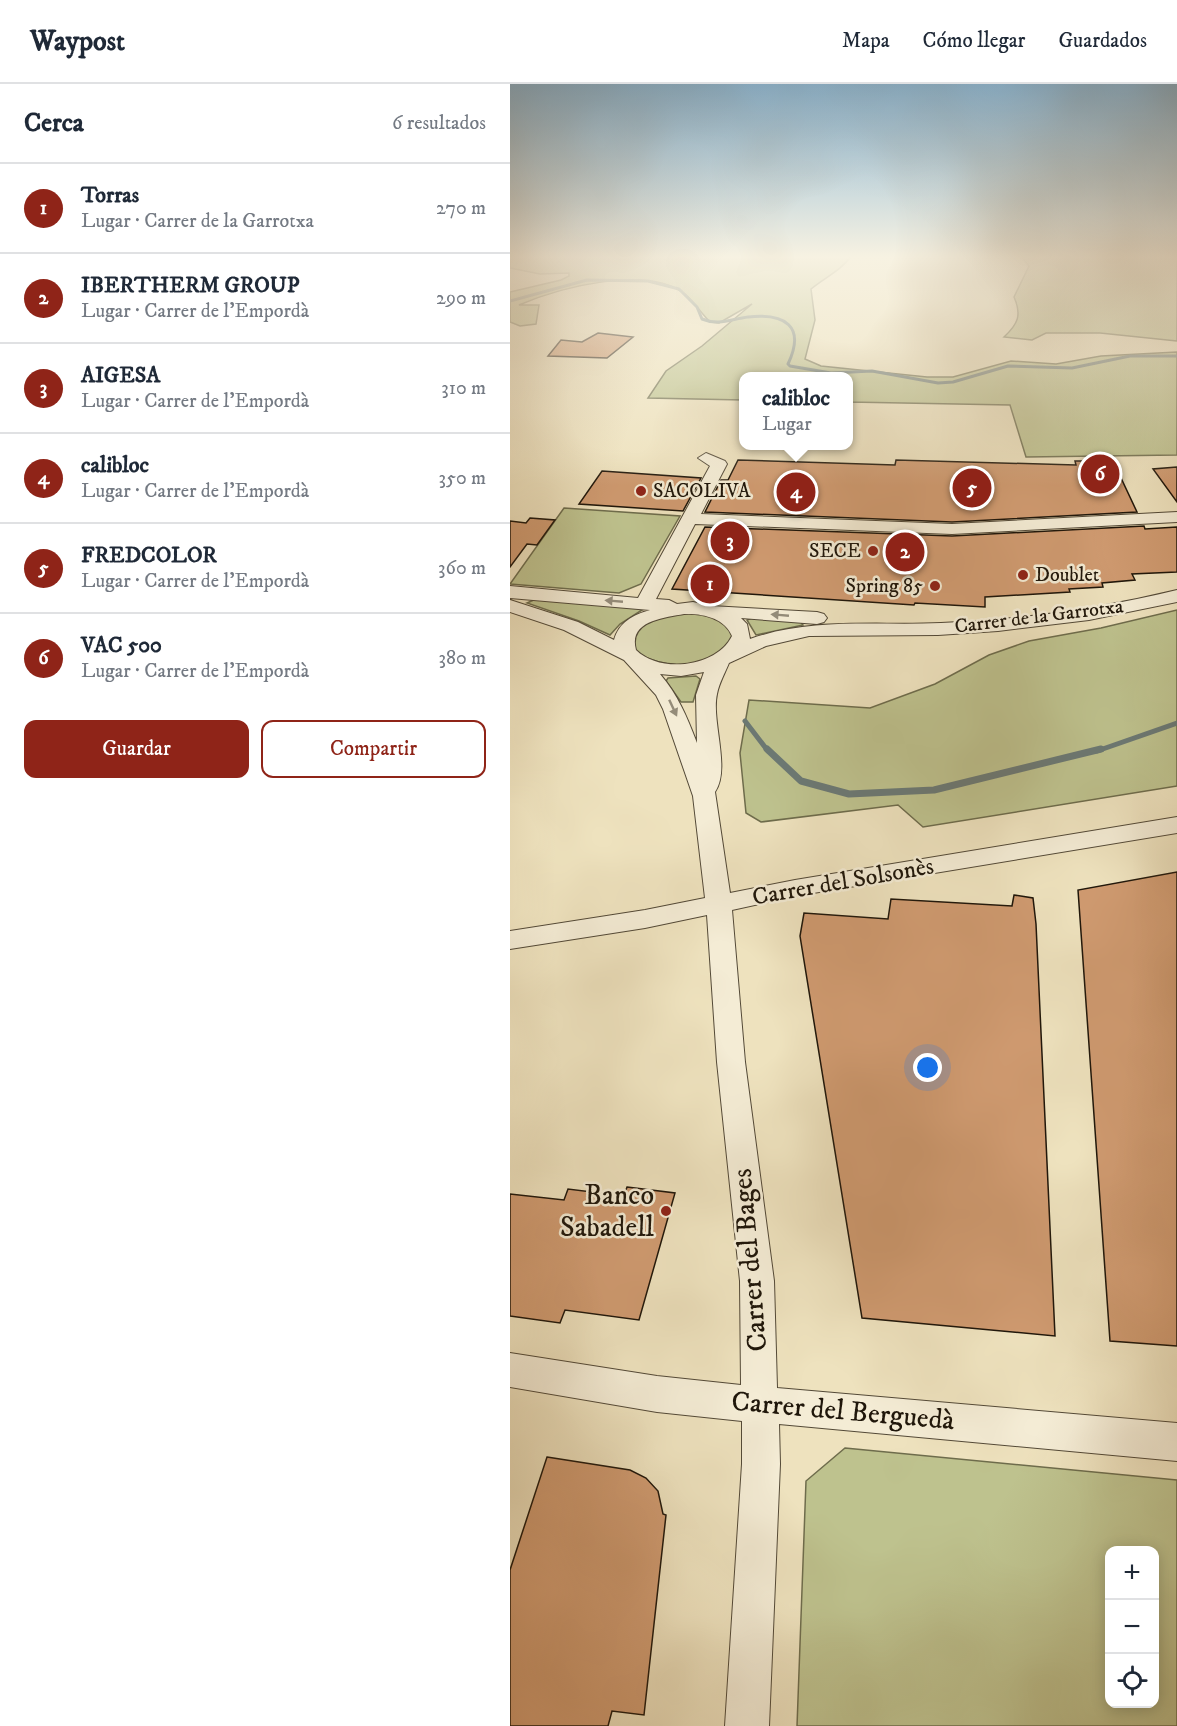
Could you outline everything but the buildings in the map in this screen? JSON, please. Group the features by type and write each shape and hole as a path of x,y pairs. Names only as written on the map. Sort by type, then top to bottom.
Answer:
{"street":[{"path":"645,603 719,464 706,458"},
{"path":"690,519 952,529 1177,517"},
{"name":"Carrer de la Garrotxa","path":"510,592 842,620 901,629"},
{"name":"Carrer de la Garrotxa","path":"634,659 649,666 678,670 700,668 756,642 796,631 828,628 901,629 996,625 1072,616 1177,596"},
{"path":"510,606 571,626 634,659"},
{"path":"634,659 625,648 624,639 627,631 636,623 661,612 701,609"},
{"name":"Carrer del Bages","path":"701,609 722,614 739,627 742,636 740,645 726,657 706,695 709,772 705,796"},
{"name":"Carrer del Bages","path":"634,659 665,693 674,709 705,796 718,906 731,1062 757,1281 761,1464 747,1726"},
{"name":"Carrer del Solsonès","path":"510,940 718,906 795,888 1177,825"},
{"name":"Carrer del Berguedà","path":"510,1370 657,1394 1177,1442"}],"green space":[{"path":"718,333 812,333 805,359 821,366 927,377 953,377 1011,361 1056,364 1101,356 1177,352 1177,455 1026,457 1010,405 853,402 853,372 739,372 739,400 648,398 666,371"},
{"path":"1008,333 1177,333 1177,341 1100,333 1046,333 1032,340 1004,337"},
{"path":"564,508 680,516 641,584 619,593 510,584"},
{"path":"536,599 642,610 620,624 610,635 579,621 527,603"},
{"path":"1177,610 1177,786 923,827 898,805 761,822 746,813 740,753 749,700 870,708 935,684 989,655 1029,641 1101,628"},
{"path":"701,612 731,625 734,641 711,658 694,664 676,665 651,660 635,652 633,631 659,615"},
{"path":"752,618 801,622 803,625 756,635 747,620"},
{"path":"696,676 700,679 693,702 681,702 666,681 668,678"},
{"path":"845,1448 1177,1480 1177,1726 797,1726 806,1481"}],"waterway":[{"path":"793,333 795,340 788,364 825,372"},
{"path":"852,372 872,371 938,383 953,382 1008,366 1072,368 1130,356 1177,356"},
{"path":"745,721 768,751"},
{"path":"1097,751 1177,723"},
{"path":"767,749 801,781 849,794 934,790 1101,749"}],"place":[{"name":"VAC 500","path":"1100,474"},
{"name":"FREDCOLOR","path":"972,488"},
{"name":"SACOLIVA","path":"641,491"},
{"name":"calibloc","path":"796,492"},
{"name":"AIGESA","path":"730,541"},
{"name":"SECE","path":"873,551"},
{"name":"IBERTHERM GROUP","path":"905,552"},
{"name":"Doublet","path":"1023,575"},
{"name":"Torras","path":"710,584"},
{"name":"Spring 85","path":"935,586"},
{"name":"Banco Sabadell","path":"666,1211"}]}
